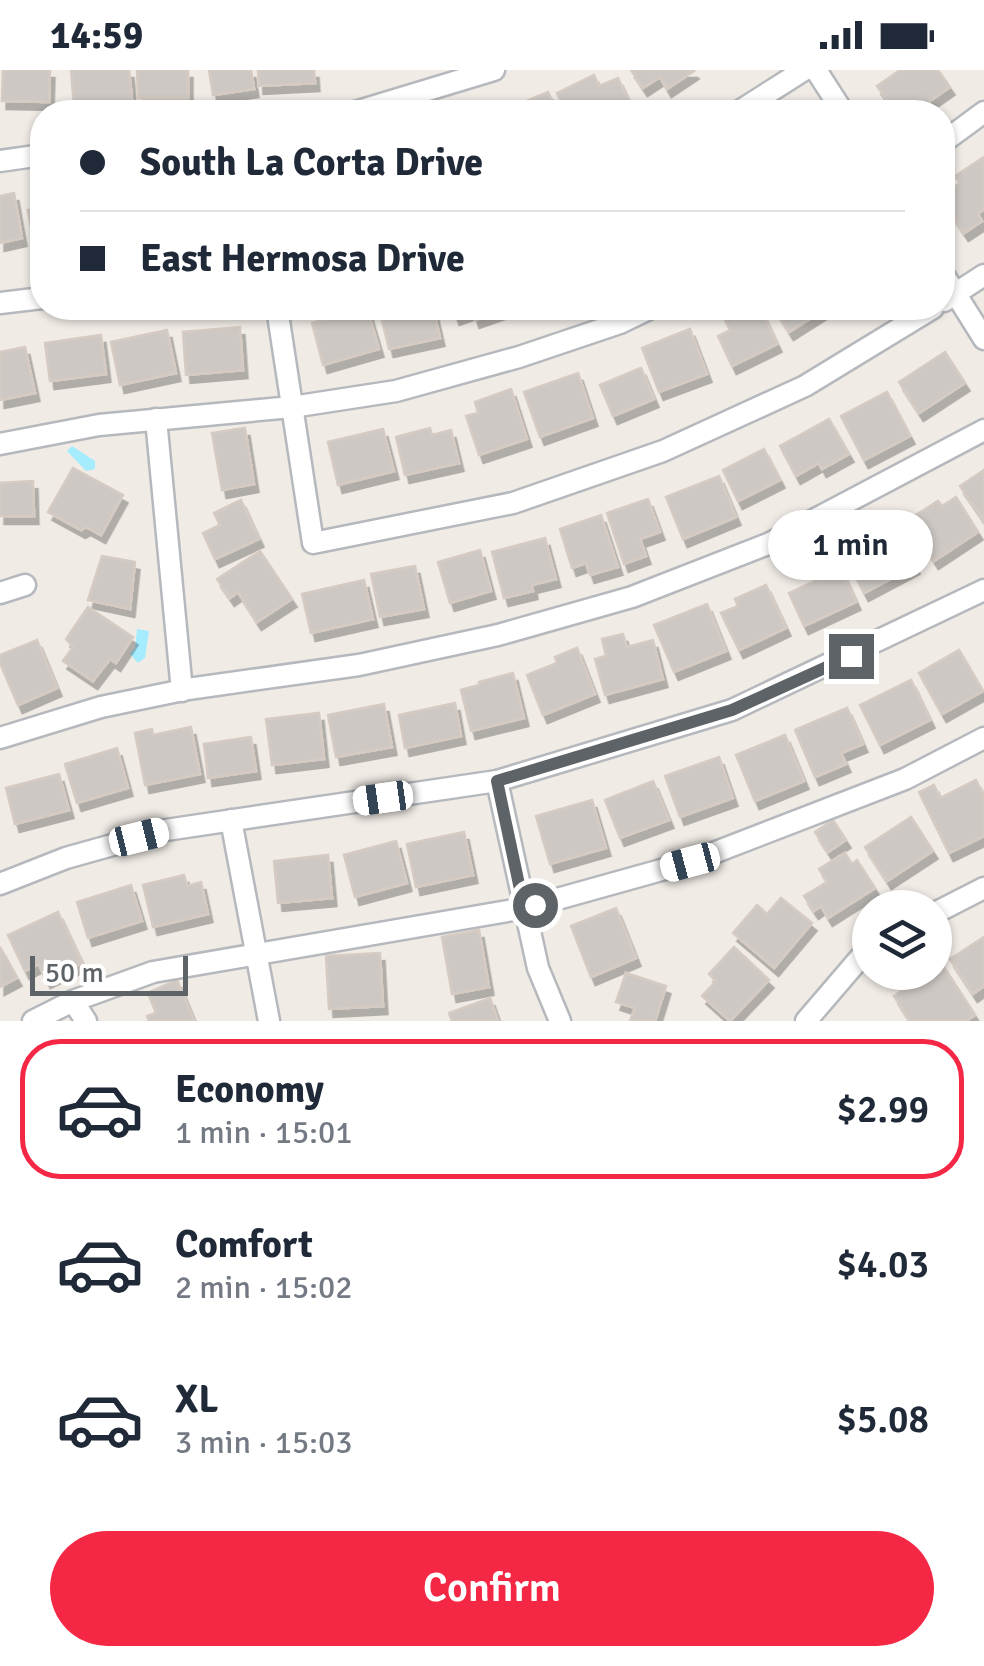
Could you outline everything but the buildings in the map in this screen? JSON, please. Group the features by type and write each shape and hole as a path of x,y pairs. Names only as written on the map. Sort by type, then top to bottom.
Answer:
{"street":[{"path":"395,100 494,70"},
{"path":"757,100 804,70"},
{"path":"816,70 835,100"},
{"path":"955,133 984,112"},
{"path":"0,160 30,156"},
{"path":"955,294 984,275"},
{"path":"0,303 30,299"},
{"path":"955,305 984,338"},
{"path":"279,320 313,543 513,504 664,451 805,386 913,320"},
{"path":"0,444 99,425 292,406 396,390 626,320"},
{"path":"156,419 182,690"},
{"path":"0,738 100,707 182,690 359,665 498,635 632,597 768,544 984,430"},
{"path":"0,593 25,585"},
{"path":"0,884 112,844 231,820 497,781 732,710 984,590"},
{"path":"33,1021 73,1001 153,972 524,908 690,862 906,779 984,738"},
{"path":"497,781 538,968 560,1021"},
{"path":"231,820 269,1021"},
{"path":"952,904 984,888"},
{"path":"806,1021 852,967"},
{"path":"73,1001 86,1021"}],"water":[{"path":"72,446 95,461 95,469 86,471 67,451"},
{"path":"137,629 149,631 145,658 138,663 130,654 135,648"}],"route":[{"path":"535,905 524,908 497,781 732,710 851,656"}]}
